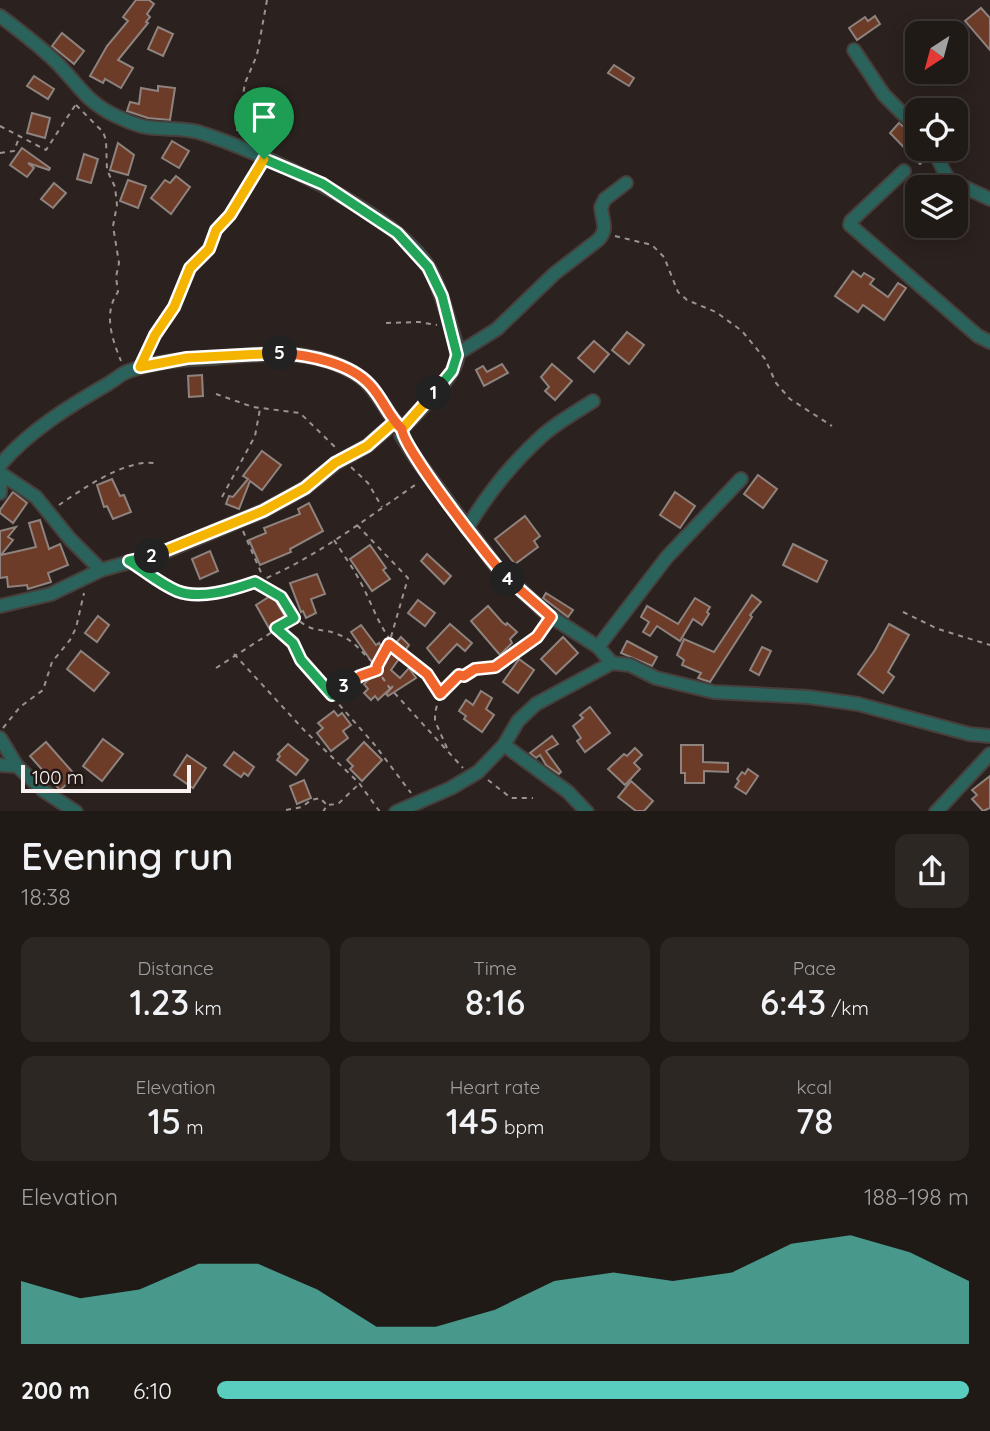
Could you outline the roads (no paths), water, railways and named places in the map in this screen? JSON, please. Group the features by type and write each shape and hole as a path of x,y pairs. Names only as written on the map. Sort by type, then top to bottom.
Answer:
{"street":[{"path":"0,16 61,66 83,95 106,111 148,128 194,131 234,146 323,184 397,233 428,267 442,296 457,355"},
{"path":"853,50 884,94 905,116"},
{"path":"939,161 951,181 990,200"},
{"path":"904,171 851,221 850,225 978,336 990,342"},
{"path":"0,606 51,594 101,570 162,553 243,520 305,488 335,463 398,426 448,376 457,355 497,330 554,274 604,234 606,226 601,207 606,199 626,183"},
{"path":"0,465 47,422 125,372 187,358 275,353 309,357 359,376 371,386 429,476 498,569 551,617 598,647 612,663"},
{"path":"467,528 487,496 520,458 544,434 593,401"},
{"path":"0,493 0,473 21,485 49,511 70,539 101,570"},
{"path":"598,647 667,557 741,479"},
{"path":"396,811 475,774 504,745 518,721 536,704 612,663 630,665 656,678 714,692 809,696 858,704 969,734 990,736"},
{"path":"0,738 17,766 44,791 76,811"},
{"path":"504,745 568,792 587,811"},
{"path":"936,811 990,754"},
{"path":"0,765 17,766"}]}
